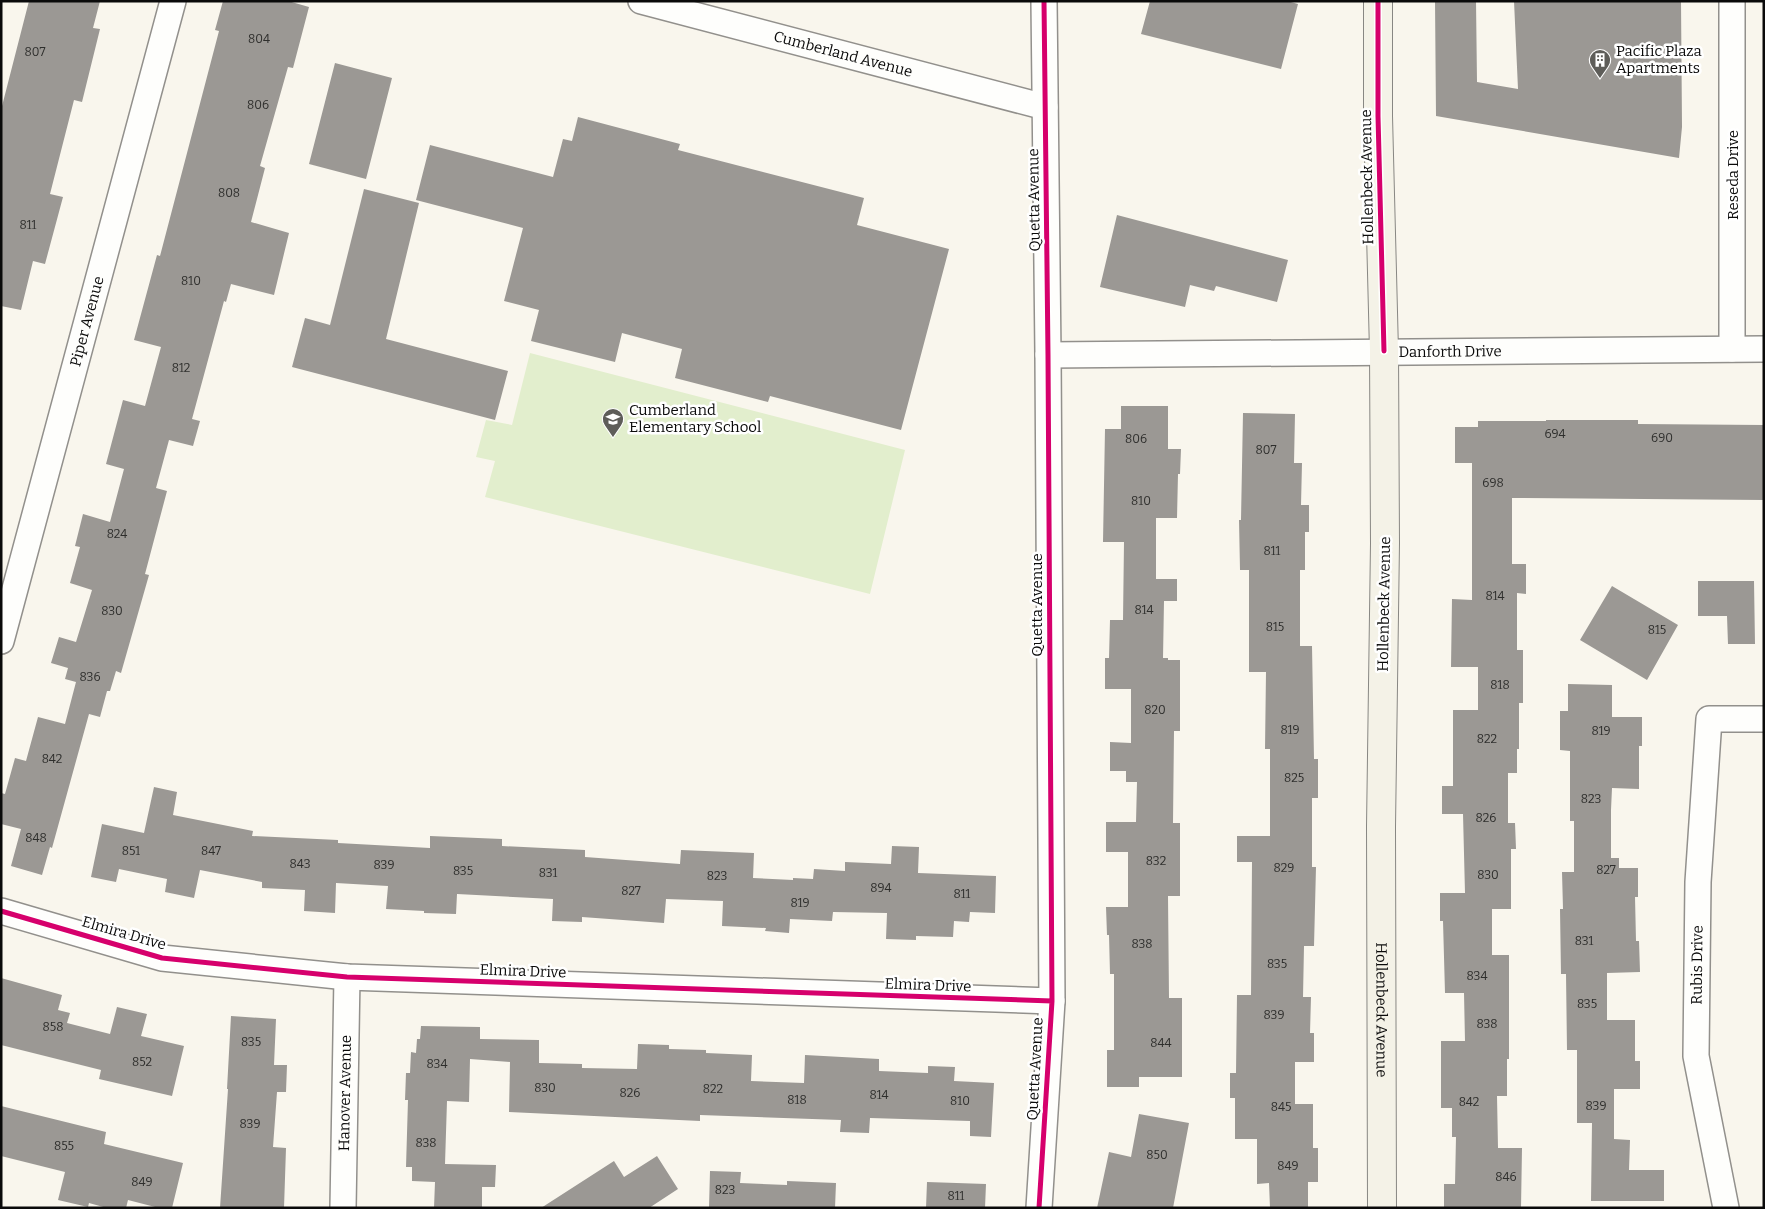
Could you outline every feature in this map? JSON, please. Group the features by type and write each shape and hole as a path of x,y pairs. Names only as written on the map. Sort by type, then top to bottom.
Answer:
{"street":[{"name":"Piper Avenue","path":"1,641 173,1"},
{"name":"Cumberland Avenue","path":"641,1 1045,107"},
{"name":"Quetta Avenue","path":"1039,1208 1052,1001 1044,1"},
{"name":"Hollenbeck Avenue","path":"1378,1 1385,543 1381,827 1382,1208"},
{"name":"Reseda Drive","path":"1732,1 1732,349"},
{"name":"Danforth Drive","path":"1048,355 1764,349"},
{"name":"Rubis Drive","path":"1726,1208 1696,1056 1698,882 1709,719 1764,719"},
{"name":"Elmira Drive","path":"1,911 162,958 347,977 1052,1001"},
{"name":"Hanover Avenue","path":"343,1208 347,977"}],"green space":[{"path":"530,353 905,450 870,594 485,497 495,461 476,457 486,420 512,425"}],"building":[{"path":"29,1 100,1 93,28 100,29 82,102 74,100 50,194 63,197 45,264 33,261 21,310 1,306 1,110"},
{"path":"223,1 288,1 309,7 293,68 288,67 260,166 265,168 251,222 289,233 274,295 231,284 226,302 224,301 192,419 200,421 193,446 169,440 156,488 167,491 145,574 149,575 121,673 116,671 110,691 107,691 100,717 89,714 52,848 50,847 42,875 11,866 21,829 1,824 1,793 5,794 15,758 26,761 38,717 65,724 76,682 65,679 68,668 51,663 59,637 76,642 92,590 70,583 80,547 75,546 83,514 110,522 124,469 106,464 123,400 145,406 161,347 134,340 157,255 160,256 219,31 215,30"},
{"path":"1150,1 1287,1 1298,4 1281,69 1141,34"},
{"name":"Pacific Plaza Apartments","path":"1435,1 1476,1 1477,82 1518,89 1514,1 1681,1 1682,127 1679,158 1436,116"},
{"path":"335,63 392,78 366,179 309,164"},
{"path":"578,117 680,144 678,150 864,198 857,225 949,249 901,430 770,396 768,402 675,378 682,349 622,333 615,362 531,341 539,310 504,301 523,228 416,200 430,145 553,177 563,139 572,141"},
{"path":"364,189 419,203 386,339 508,371 495,420 292,367 305,318 330,325"},
{"path":"1117,215 1288,260 1277,302 1216,286 1214,291 1190,285 1185,307 1100,287"},
{"path":"1121,406 1168,406 1168,449 1181,449 1180,474 1178,474 1177,518 1156,518 1156,579 1177,579 1177,601 1164,601 1163,658 1180,660 1180,731 1174,731 1173,823 1180,823 1180,896 1168,896 1169,998 1182,998 1182,1077 1139,1077 1139,1087 1107,1087 1107,1050 1114,1050 1114,974 1110,974 1106,907 1128,907 1128,852 1106,852 1106,822 1136,822 1137,782 1126,782 1126,771 1110,771 1110,742 1131,743 1131,689 1105,689 1105,658 1109,658 1110,620 1123,620 1124,542 1103,542 1105,429 1121,429"},
{"path":"1243,413 1295,414 1294,463 1302,463 1301,505 1309,505 1309,532 1305,532 1305,570 1300,570 1300,646 1312,646 1314,759 1318,759 1318,798 1312,798 1312,867 1316,867 1314,946 1304,946 1303,997 1311,997 1310,1033 1314,1033 1314,1062 1295,1062 1295,1104 1313,1104 1313,1148 1318,1148 1318,1182 1308,1182 1308,1208 1270,1208 1269,1183 1257,1184 1257,1139 1235,1139 1235,1098 1230,1098 1230,1073 1236,1073 1237,995 1251,995 1252,862 1237,862 1237,836 1270,836 1270,749 1265,749 1266,672 1249,672 1249,570 1240,570 1239,520 1241,520"},
{"path":"1638,420 1638,424 1764,425 1764,500 1512,498 1512,564 1526,564 1526,594 1517,593 1517,650 1523,650 1523,703 1519,703 1517,773 1508,773 1508,823 1515,823 1516,849 1511,849 1511,909 1492,909 1492,955 1509,955 1507,1096 1497,1096 1498,1148 1522,1148 1521,1208 1444,1208 1444,1184 1455,1184 1456,1137 1452,1137 1452,1108 1441,1108 1441,1041 1465,1041 1464,993 1445,993 1443,921 1440,921 1440,893 1465,893 1463,814 1442,814 1442,786 1453,786 1453,710 1478,710 1478,667 1451,667 1452,599 1472,600 1472,463 1455,463 1455,427 1478,427 1478,421"},
{"path":"1698,581 1754,581 1755,644 1728,644 1727,616 1698,616"},
{"path":"1612,586 1678,625 1647,680 1580,640"},
{"path":"1568,684 1612,685 1612,717 1642,717 1642,746 1639,746 1639,789 1612,788 1611,810 1611,858 1619,858 1619,868 1638,868 1638,897 1635,897 1636,941 1639,941 1640,972 1607,973 1607,1020 1635,1020 1635,1061 1640,1061 1640,1089 1614,1089 1614,1139 1630,1140 1629,1170 1664,1170 1664,1201 1591,1201 1592,1123 1577,1123 1577,1050 1567,1050 1566,974 1561,974 1560,909 1563,909 1562,872 1574,872 1574,821 1570,821 1570,751 1560,750 1560,711 1568,711"},
{"path":"154,787 177,792 173,815 253,831 252,836 338,840 338,843 430,848 430,836 502,839 502,846 585,850 585,857 680,864 681,850 754,853 753,878 813,879 814,869 845,871 845,862 891,864 892,846 919,847 918,873 996,876 995,913 970,912 969,922 954,921 953,937 916,936 916,940 886,939 887,913 833,912 832,921 790,919 789,933 765,931 766,928 722,926 723,901 666,899 664,923 582,917 582,922 552,921 553,899 457,894 456,914 424,913 424,911 386,909 388,886 336,883 335,913 304,911 305,890 262,888 262,882 200,870 194,898 165,892 167,879 119,869 116,882 91,877 102,824 144,833"},
{"path":"1,978 62,995 58,1010 70,1013 67,1023 110,1034 117,1007 147,1014 141,1036 184,1046 172,1096 99,1079 101,1070 1,1045"},
{"path":"231,1016 276,1019 274,1065 287,1065 286,1092 277,1092 273,1147 286,1148 284,1208 220,1208"},
{"path":"421,1026 480,1027 480,1039 539,1040 539,1063 582,1064 582,1068 637,1069 638,1044 669,1045 669,1049 706,1050 706,1053 752,1055 751,1081 804,1083 805,1055 879,1059 879,1071 928,1073 928,1066 955,1067 954,1081 994,1083 991,1137 970,1136 970,1121 870,1118 869,1133 840,1132 841,1120 700,1115 700,1121 509,1112 510,1062 470,1059 469,1102 447,1101 445,1164 496,1165 495,1187 482,1187 482,1208 434,1208 435,1182 412,1181 412,1167 406,1167 408,1100 405,1100 406,1073 410,1073 411,1052 416,1053 417,1039 420,1039"},
{"path":"1,1106 106,1132 104,1144 183,1163 172,1208 159,1208 128,1200 126,1208 107,1208 89,1203 88,1207 58,1200 65,1172 1,1156"},
{"path":"1139,1114 1189,1123 1173,1208 1097,1208 1109,1152 1131,1157"},
{"path":"657,1156 678,1189 649,1208 541,1208 614,1161 624,1177"},
{"path":"710,1171 741,1172 740,1183 787,1185 787,1181 836,1183 835,1208 709,1208"},
{"path":"927,1182 986,1184 985,1208 926,1208"}],"cycle path":[{"path":"1039,1208 1052,1001 1044,1"},
{"path":"1378,1 1378,116 1384,351"},
{"path":"1,911 162,958 347,977 1052,1001"}],"place":[{"name":"Pacific Plaza Apartments","path":"1600,79"},
{"name":"Cumberland Elementary School","path":"613,438"}]}
